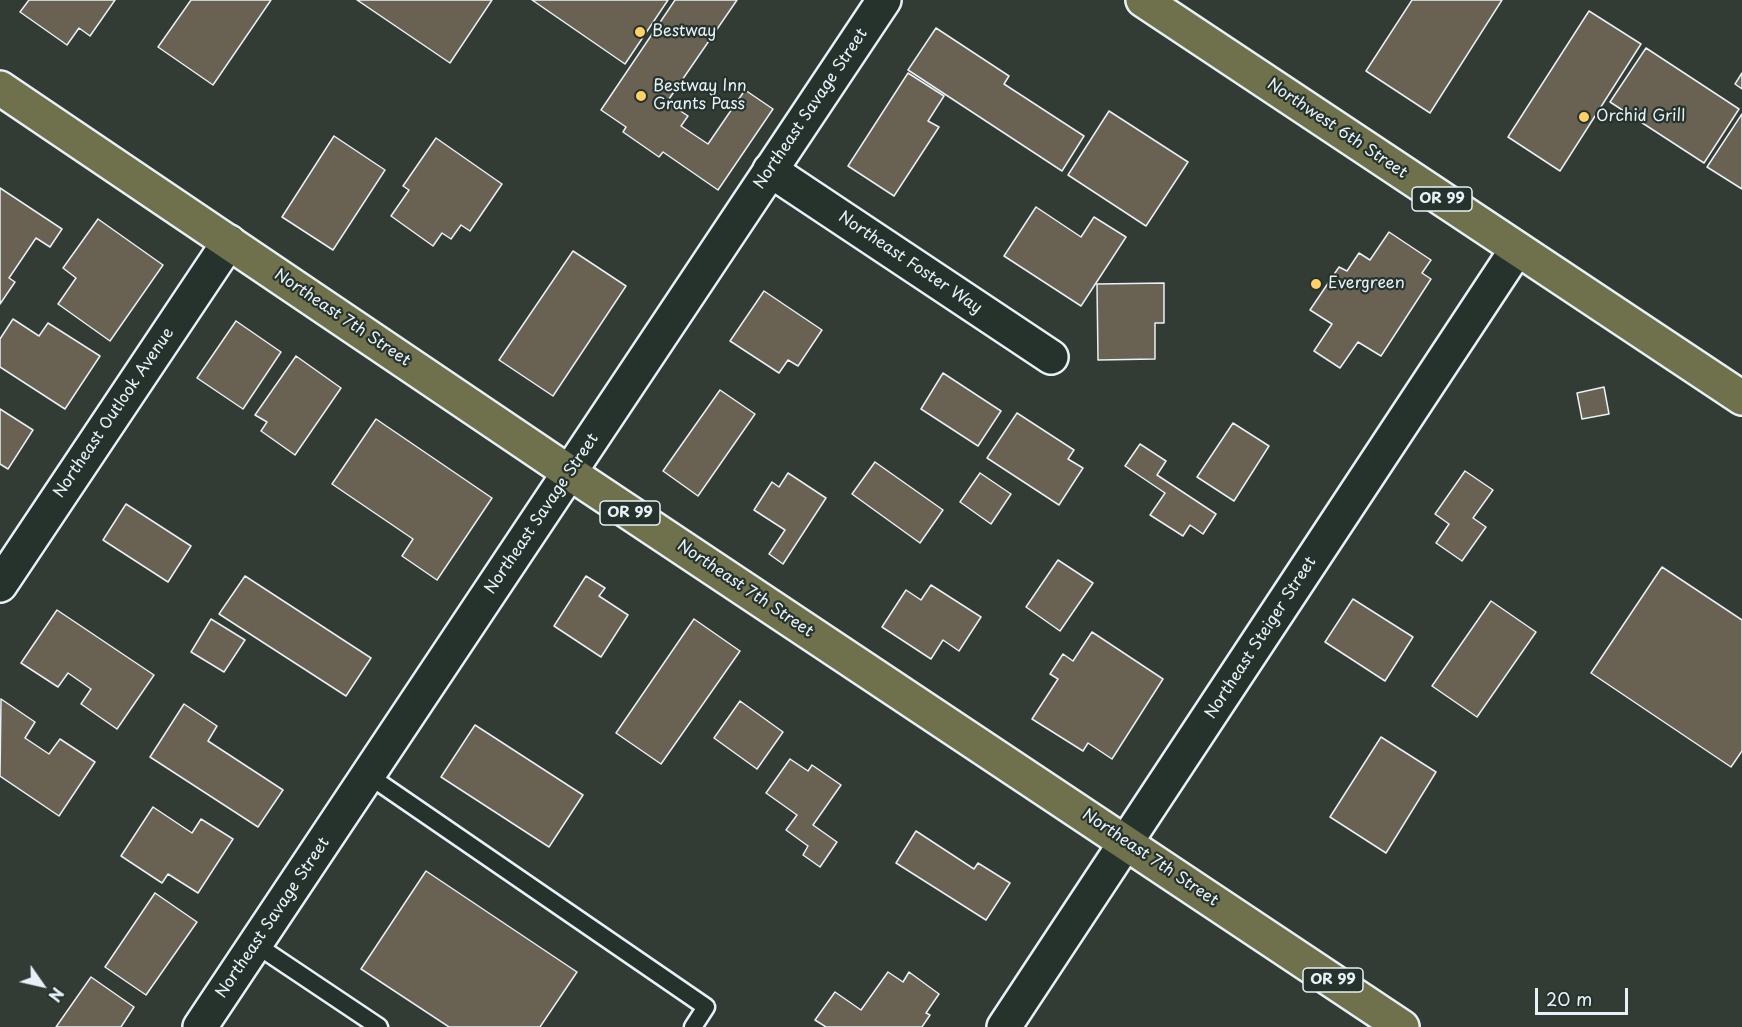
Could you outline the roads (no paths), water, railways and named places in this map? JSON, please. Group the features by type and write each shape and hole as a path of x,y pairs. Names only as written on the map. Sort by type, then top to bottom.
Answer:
{"highway":[{"name":"Northwest 6th Street","path":"1143,0 1742,398"},
{"name":"Northeast 7th Street","path":"0,88 570,472 1402,1027"}],"street":[{"name":"Northeast Savage Street","path":"200,1027 884,0"},
{"name":"Northeast Foster Way","path":"770,170 1051,357"},
{"name":"Northeast Outlook Avenue","path":"0,585 229,242"},
{"name":"Northeast Steiger Street","path":"1004,1027 1517,249"}],"lane":[{"path":"368,775 706,1007 693,1027"},
{"path":"255,944 379,1027"}],"place":[{"name":"Bestway","path":"640,32"},
{"name":"Bestway Inn Grants Pass","path":"641,96"},
{"name":"Orchid Grill","path":"1584,117"},
{"name":"Evergreen","path":"1316,284"}]}
